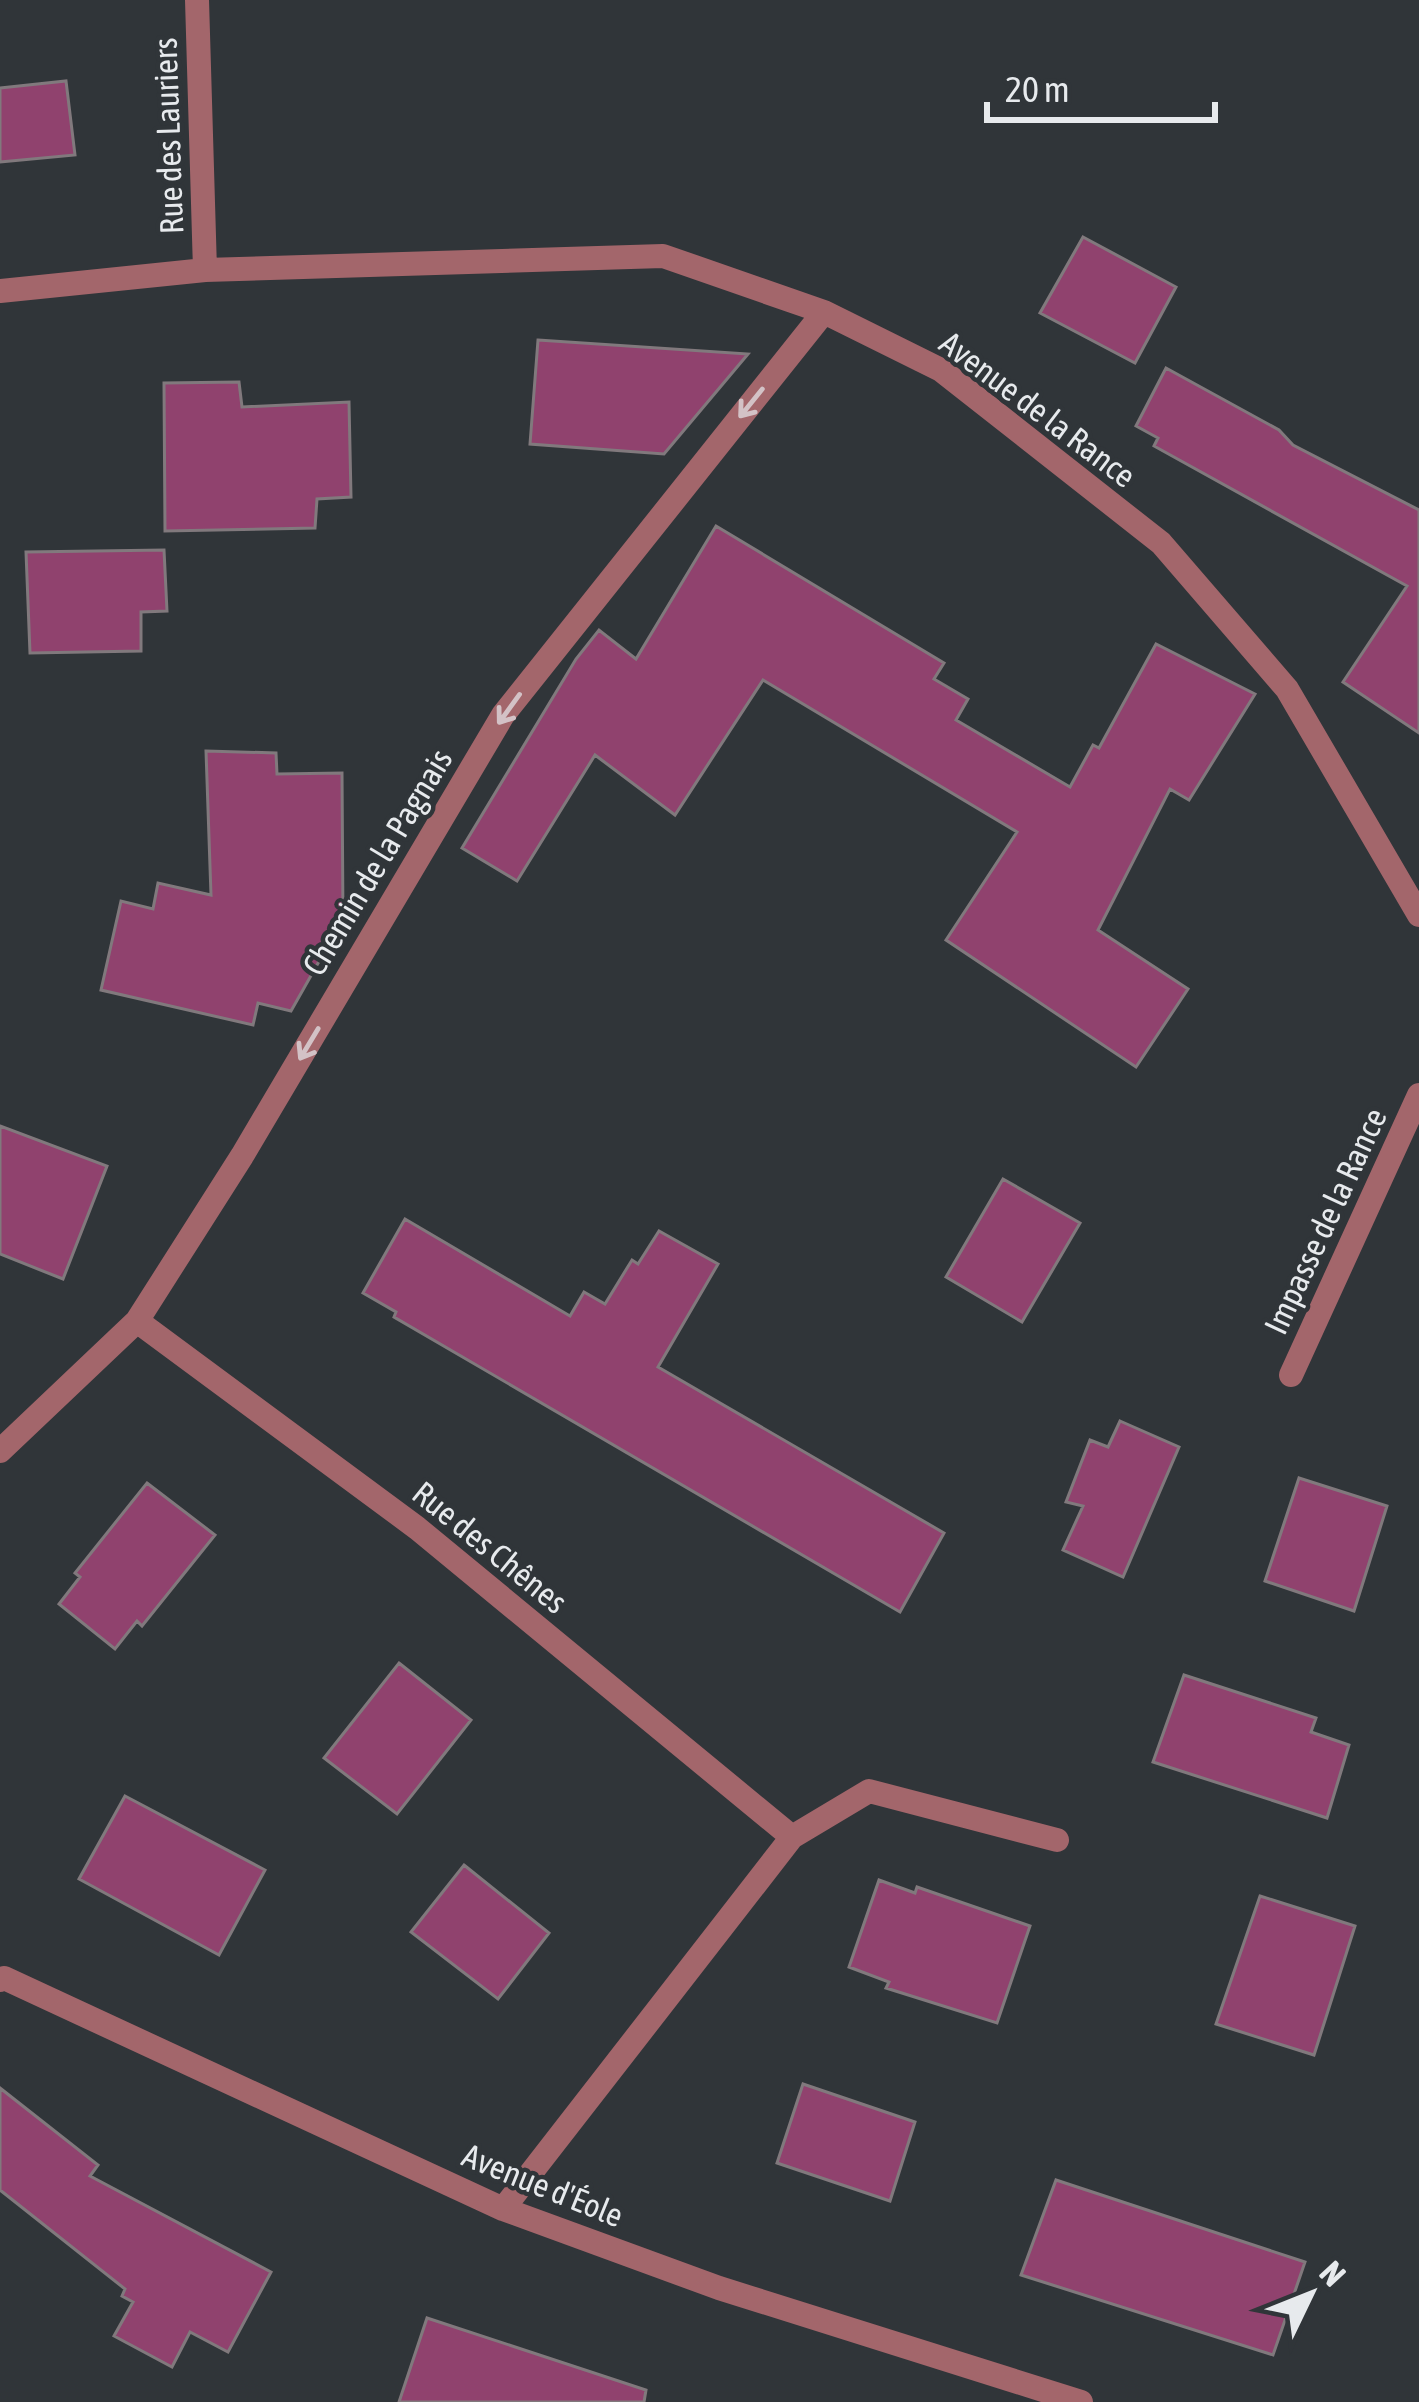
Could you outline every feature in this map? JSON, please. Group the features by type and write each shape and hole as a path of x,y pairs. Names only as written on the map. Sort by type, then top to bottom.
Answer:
{"street":[{"name":"Rue des Lauriers","path":"197,0 205,270"},
{"name":"Avenue de la Rance","path":"0,291 205,270 662,256 824,312 941,370 1161,543 1287,689 1419,915"},
{"name":"Chemin de la Pagnais","path":"0,1451 137,1321 242,1156 503,715 824,312"},
{"name":"Impasse de la Rance","path":"1291,1375 1419,1094"},
{"name":"Rue des Chênes","path":"137,1321 417,1528 792,1837"},
{"path":"503,2209 792,1837 868,1791 1057,1840"},
{"name":"Avenue d'Éole","path":"0,1980 503,2209 719,2288 1081,2402"}],"building":[{"path":"66,81 75,155 0,162 0,88"},
{"path":"1083,237 1176,287 1135,363 1040,313"},
{"path":"538,340 748,354 664,454 530,444"},
{"path":"1166,368 1279,430 1293,445 1419,510 1419,733 1343,682 1407,586 1154,446 1158,438 1136,426"},
{"path":"239,382 242,407 349,402 351,497 317,499 315,528 165,531 164,383"},
{"path":"716,526 944,663 934,679 968,699 956,720 1070,787 1093,745 1099,748 1156,644 1255,694 1189,800 1170,789 1098,930 1188,989 1136,1067 946,940 1017,832 763,680 675,815 595,755 517,881 462,848 576,659 599,630 636,659"},
{"path":"164,550 167,611 141,612 141,651 30,653 26,552"},
{"path":"206,751 276,753 277,774 342,773 343,919 291,1011 258,1003 253,1025 101,990 121,901 153,909 158,883 211,895"},
{"path":"0,1126 107,1166 63,1279 0,1254"},
{"path":"1003,1179 1080,1223 1022,1322 946,1277"},
{"path":"405,1219 570,1316 584,1292 605,1304 632,1260 638,1264 659,1231 718,1264 658,1367 944,1533 900,1612 394,1317 396,1312 363,1293"},
{"path":"1120,1421 1179,1447 1123,1577 1063,1550 1083,1506 1066,1502 1090,1440 1108,1447"},
{"path":"1299,1478 1387,1506 1354,1611 1265,1581"},
{"path":"147,1483 215,1535 142,1626 137,1621 115,1649 59,1604 80,1577 75,1573"},
{"path":"399,1663 471,1720 397,1814 324,1758"},
{"path":"1184,1675 1316,1718 1311,1732 1349,1745 1327,1818 1153,1762"},
{"path":"125,1796 265,1870 219,1955 79,1879"},
{"path":"464,1865 549,1933 498,1999 411,1932"},
{"path":"879,1880 915,1893 917,1887 1030,1926 997,2023 886,1988 889,1982 849,1967"},
{"path":"1260,1896 1355,1926 1314,2055 1216,2024"},
{"path":"803,2084 915,2122 890,2201 777,2163"},
{"path":"0,2088 98,2165 90,2176 271,2272 228,2352 190,2332 172,2367 114,2336 133,2302 122,2296 125,2289 0,2190"},
{"path":"1056,2180 1305,2262 1273,2355 1021,2275"},
{"path":"427,2318 646,2390 644,2402 399,2402"}]}
